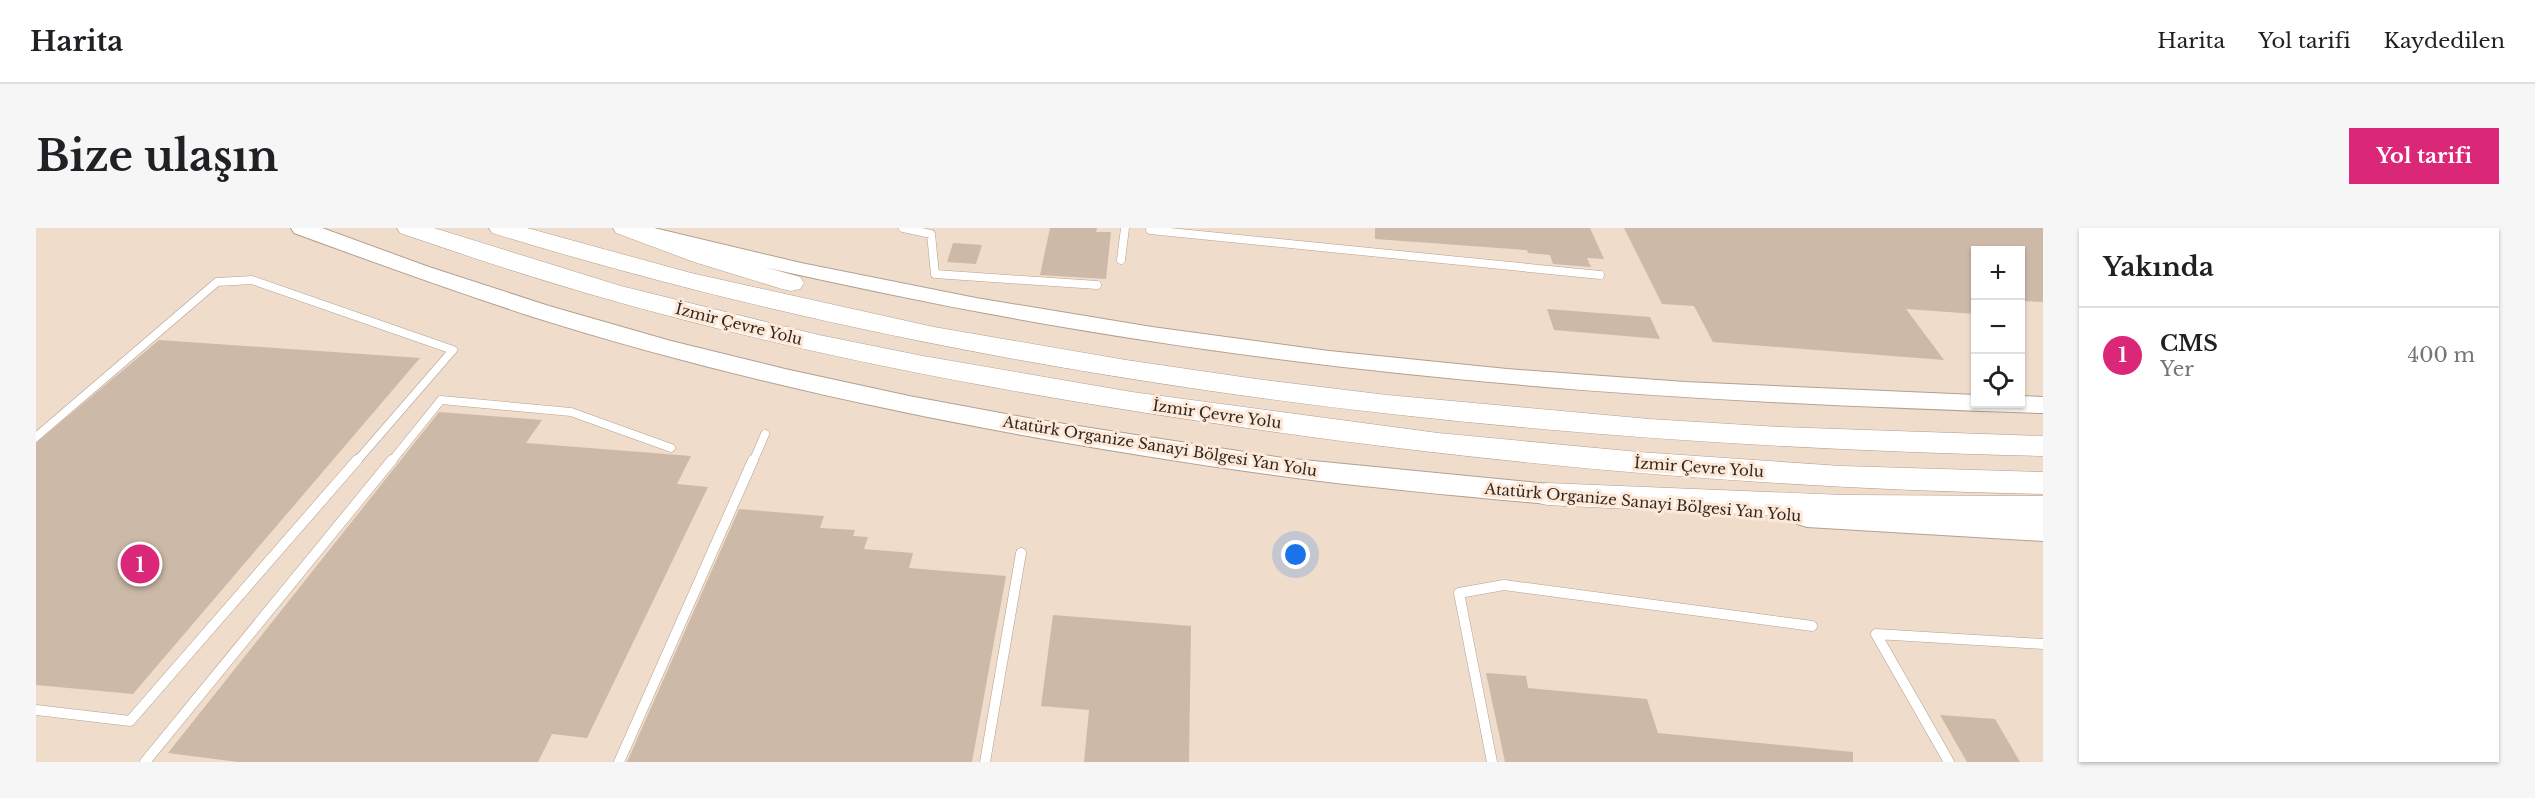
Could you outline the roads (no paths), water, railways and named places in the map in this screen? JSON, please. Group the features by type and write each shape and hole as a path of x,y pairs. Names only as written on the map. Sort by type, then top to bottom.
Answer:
{"highway":[{"name":"İzmir Çevre Yolu","path":"409,228 537,270 671,307 849,350 1057,390 1360,435 1554,456 1815,475 2043,483"},
{"name":"İzmir Çevre Yolu","path":"501,228 568,249 678,278 808,308 955,339 1162,376 1356,401 1542,420 1795,438 2043,446"},
{"path":"626,228 714,261 906,316 1162,376"},
{"path":"1547,494 1843,507 2043,508"}],"main road":[{"name":"Atatürk Organize Sanayi Bölgesi Yan Yolu","path":"302,228 419,273 591,327 760,372 888,400 1030,427 1285,467 1547,494 1759,514 2043,530"},
{"path":"626,228 874,287 1137,333 1331,359 1476,374 1773,397 2043,405"}],"lane":[{"path":"903,228 932,234 935,274 1097,285"},
{"path":"1121,260 1125,228"},
{"path":"1151,228 1150,230 1600,275"},
{"path":"36,437 217,282 252,280 453,350 130,720 36,710"},
{"path":"145,762 441,400 571,412 671,448"},
{"path":"619,762 765,434"},
{"path":"985,762 1021,553"},
{"path":"1492,762 1459,592 1504,585 1812,626"},
{"path":"1948,762 1876,634 2043,644"}],"place":[{"name":"CMS","path":"140,564"}]}
